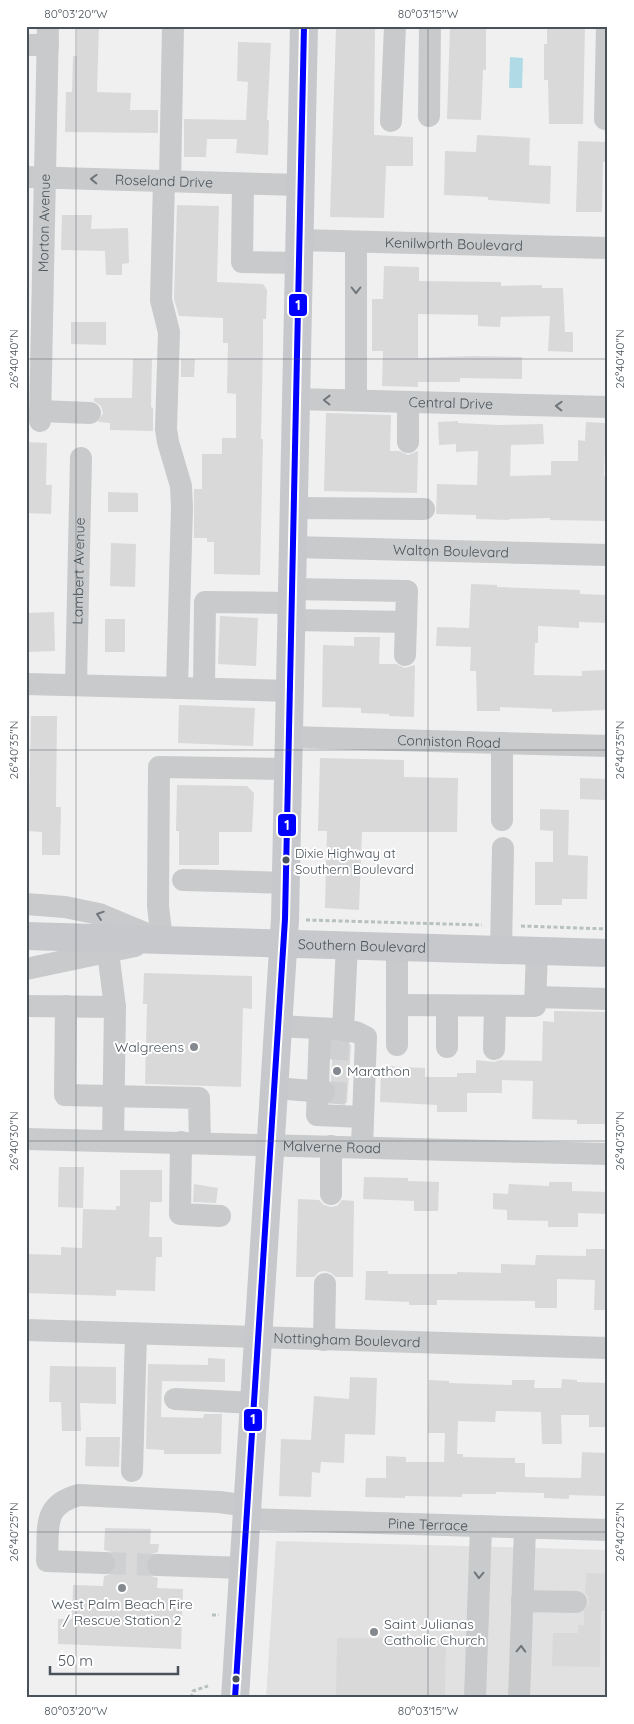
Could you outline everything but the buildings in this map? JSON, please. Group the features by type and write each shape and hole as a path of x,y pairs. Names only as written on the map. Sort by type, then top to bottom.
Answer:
{"main road":[{"path":"235,1698 272,1145 287,883 304,26"},
{"name":"Southern Boulevard","path":"26,936 162,940 285,931 347,945 397,947 502,938 537,951 608,953"}],"street":[{"path":"173,26 161,300 169,332 166,429 181,486 182,507 176,688"},
{"path":"391,121 395,26"},
{"path":"429,116 430,26"},
{"path":"605,119 607,26"},
{"name":"Morton Avenue","path":"41,39 34,307 40,416 90,413"},
{"name":"Roseland Drive","path":"36,177 300,185"},
{"name":"Kenilworth Boulevard","path":"243,184 242,262 356,242 608,248"},
{"path":"356,242 356,400"},
{"name":"Central Drive","path":"296,399 608,407"},
{"path":"408,402 408,442"},
{"name":"Lambert Avenue","path":"76,685 81,458"},
{"path":"294,508 424,509"},
{"name":"Walton Boulevard","path":"293,547 608,555"},
{"path":"292,604 406,591 405,655"},
{"path":"204,688 205,602 292,604 406,622"},
{"path":"26,684 290,690"},
{"name":"Conniston Road","path":"289,737 608,746"},
{"path":"502,743 502,820"},
{"path":"162,940 158,906 159,767 289,769"},
{"path":"502,938 503,848"},
{"path":"183,880 287,883"},
{"path":"26,904 65,907 99,914 162,940"},
{"path":"26,969 162,940"},
{"path":"347,945 338,1042 321,1092 318,1115 358,1102"},
{"path":"397,947 397,1045"},
{"path":"397,1005 535,1006 537,951"},
{"path":"108,952 115,1007 113,1141"},
{"path":"536,997 608,998"},
{"path":"26,1006 115,1007"},
{"path":"66,1006 65,1096 198,1098 180,1214 220,1216"},
{"path":"448,1006 448,1047"},
{"path":"494,1049 495,1006"},
{"path":"279,1026 338,1042"},
{"path":"338,1042 358,1102 362,1147"},
{"path":"275,1088 321,1092"},
{"name":"Malverne Road","path":"26,1139 608,1154"},
{"path":"331,1146 331,1194"},
{"path":"324,1340 325,1284"},
{"name":"Nottingham Boulevard","path":"26,1330 608,1348"},
{"path":"132,1471 136,1334"},
{"path":"174,1399 254,1403"},
{"name":"Pine Terrace","path":"104,1563 47,1561 49,1523 53,1508 66,1498 79,1495 219,1502 248,1512 481,1526 608,1530"},
{"path":"475,1698 481,1526"},
{"path":"519,1698 525,1528"},
{"path":"158,1565 244,1568"},
{"path":"522,1602 576,1602"}],"path":[{"path":"285,931 502,938 608,929"},
{"path":"190,1698 193,1691 208,1686"}],"shaded area":[{"path":"276,1541 608,1550 608,1698 266,1698"}],"water":[{"path":"510,57 523,58 522,88 509,88"}],"tunnel":[{"path":"327,1048 351,1050"},
{"path":"324,1092 348,1094"},
{"path":"104,1563 158,1565"}],"transit line":[{"name":"1","path":"235,1698 285,919 304,26"}],"place":[{"name":"Dixie Highway at Southern Boulevard","path":"286,860"},
{"name":"Walgreens","path":"194,1047"},
{"name":"Marathon","path":"337,1071"},
{"name":"West Palm Beach Fire / Rescue Station 2","path":"122,1588"},
{"name":"Saint Julianas Catholic Church","path":"374,1632"}]}
